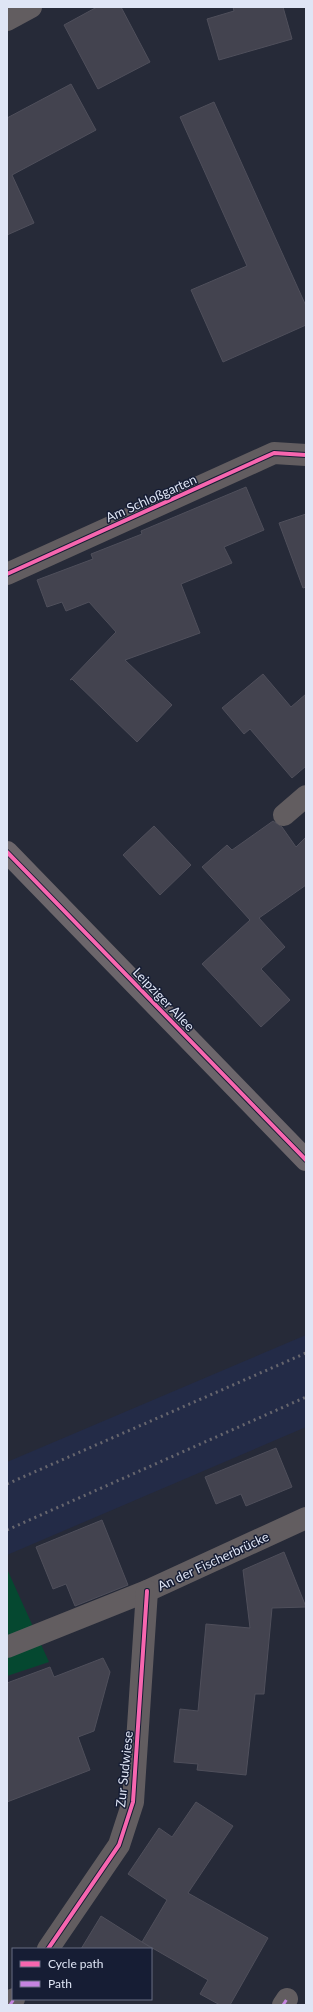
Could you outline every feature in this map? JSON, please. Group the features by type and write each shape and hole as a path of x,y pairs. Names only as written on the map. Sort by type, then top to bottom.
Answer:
{"main road":[{"name":"Leipziger Allee","path":"7,852 306,1160"}],"street":[{"path":"7,20 31,7"},
{"name":"Am Schloßgarten","path":"7,574 274,453 306,455"},
{"path":"284,815 306,796"},
{"name":"An der Fischerbrücke","path":"7,1647 147,1591 306,1518"},
{"name":"Zur Sudwiese","path":"49,1948 119,1845 133,1802 147,1591"}],"shaded area":[{"path":"306,1335 306,1427 7,1555 7,1462"}],"green space":[{"path":"7,1569 49,1662 7,1676"}],"building":[{"path":"97,7 121,7 150,62 98,89 64,25"},
{"path":"233,7 283,7 292,39 219,60 207,19 234,11"},
{"path":"71,84 96,130 12,175 34,223 7,235 7,118"},
{"path":"214,102 306,306 306,325 223,362 191,290 247,266 180,117"},
{"path":"246,487 264,530 224,547 232,563 181,584 200,633 125,660 172,705 137,742 72,679 70,680 116,632 89,602 66,611 62,602 47,607 37,580 93,559 91,554 142,534 141,531"},
{"path":"306,514 306,587 303,588 279,523"},
{"path":"263,674 291,707 306,694 306,766 292,778 250,729 244,734 222,708"},
{"path":"273,821 282,827 296,847 306,837 306,885 259,918 285,947 261,969 290,1000 261,1027 202,964 250,920 202,867 227,845 232,850"},
{"path":"154,826 191,865 160,895 123,855"},
{"path":"276,1448 292,1487 246,1506 241,1494 216,1504 205,1477"},
{"path":"102,1520 128,1585 75,1606 66,1584 53,1589 36,1547"},
{"path":"284,1552 306,1607 272,1608 264,1694 255,1694 246,1775 197,1770 198,1764 174,1762 180,1709 198,1711 206,1624 250,1628 243,1570"},
{"path":"103,1658 110,1672 94,1731 78,1737 90,1770 7,1802 7,1683 50,1667 54,1677"},
{"path":"196,1802 233,1826 188,1893 268,1938 230,2005 220,2005 200,1994 208,1980 142,1942 167,1900 128,1874 159,1828 172,1837"},
{"path":"101,1916 151,1948 82,1948"}],"railway":[{"path":"7,1484 306,1353"},
{"path":"7,1530 306,1397"}],"marked path":[{"path":"283,2005 287,1999"},
{"path":"10,2005 13,2000"}],"cycle path":[{"path":"7,574 274,453 306,455"},
{"path":"7,852 306,1160"},
{"path":"49,1948 119,1845 133,1802 147,1591"}]}
